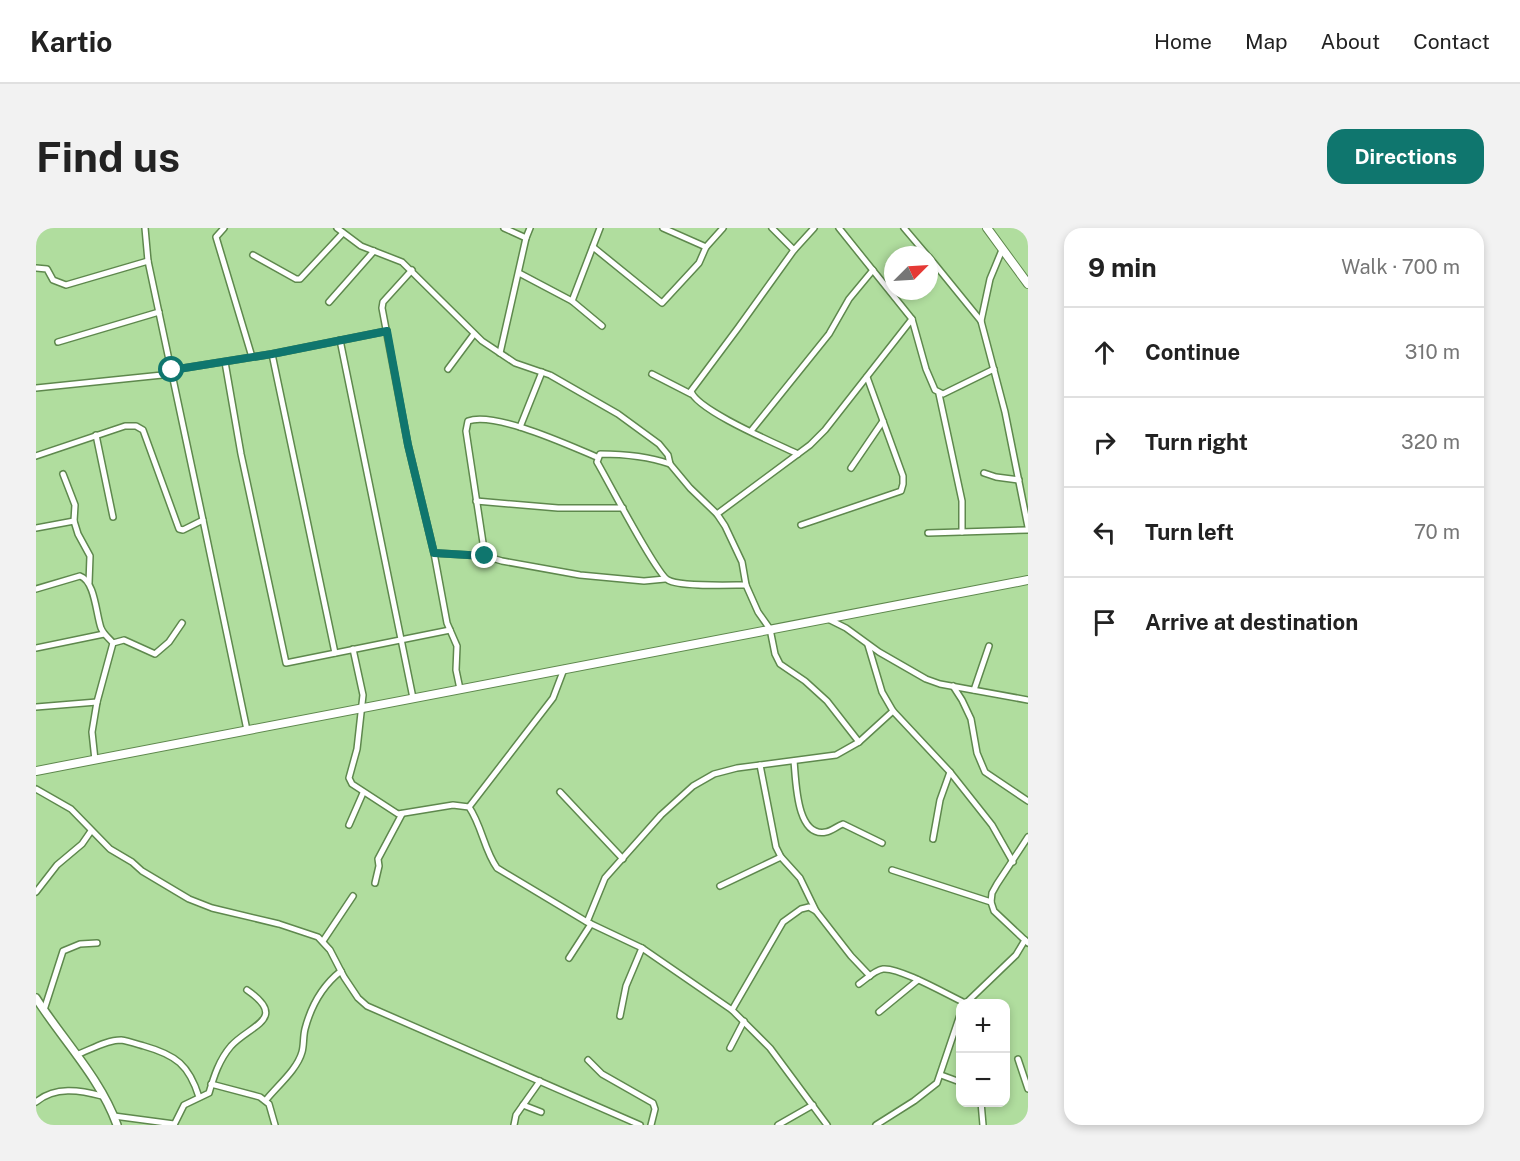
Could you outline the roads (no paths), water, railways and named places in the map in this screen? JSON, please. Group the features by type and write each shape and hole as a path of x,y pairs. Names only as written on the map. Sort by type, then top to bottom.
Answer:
{"main road":[{"path":"987,228 1028,284"},
{"path":"36,771 1028,580"}],"street":[{"path":"145,228 148,261 247,730"},
{"path":"224,228 216,237 252,357"},
{"path":"337,228 361,246 402,262 474,334 500,353 515,363 550,375 618,414 664,449 670,464 717,514 725,526 742,561 746,585 758,612 770,629 775,654 780,664 806,681 827,701 859,742"},
{"path":"504,228 526,238"},
{"path":"500,353 530,228"},
{"path":"572,301 600,228"},
{"path":"663,228 706,247"},
{"path":"593,247 662,303 699,262 706,247 723,228"},
{"path":"772,228 794,250"},
{"path":"692,394 694,386 794,250 814,228"},
{"path":"839,228 912,319 926,369 939,394 962,501 962,532"},
{"path":"904,228 919,246"},
{"path":"253,255 296,279 300,279 343,233"},
{"path":"981,321 990,279 1002,250"},
{"path":"329,302 374,251"},
{"path":"36,268 47,269 53,280 66,285 148,261"},
{"path":"928,533 1028,528 1005,412 981,321 938,268"},
{"path":"412,270 383,302 382,308 408,445 450,630 457,646 456,670 460,689"},
{"path":"750,431 830,334 849,299 873,270"},
{"path":"519,273 572,301 602,326"},
{"path":"58,342 159,312"},
{"path":"717,514 798,454 825,430 912,319"},
{"path":"36,388 172,372 387,331"},
{"path":"448,369 474,334"},
{"path":"340,340 413,698"},
{"path":"272,354 335,653"},
{"path":"225,362 241,454 286,663 450,630"},
{"path":"939,394 994,369"},
{"path":"520,427 542,372"},
{"path":"652,374 692,394 714,412 798,454"},
{"path":"801,525 901,491 903,476 867,377"},
{"path":"485,556 466,431 468,421 475,419 520,427 597,457"},
{"path":"851,468 883,421"},
{"path":"36,456 125,426 136,426 143,430 178,529 183,530 203,520"},
{"path":"96,435 113,517"},
{"path":"597,457 600,454 642,456 670,464"},
{"path":"597,457 597,462 665,579 670,582 705,585 746,585"},
{"path":"984,473 1019,480"},
{"path":"63,474 75,505 74,521 78,534 90,556 89,584 104,634 113,643"},
{"path":"476,501 558,508 623,508"},
{"path":"36,528 74,521"},
{"path":"434,553 485,556 580,575 644,581 665,579"},
{"path":"36,589 80,576 84,577 89,584"},
{"path":"826,619 846,628 868,645 926,679 940,684 1028,700"},
{"path":"113,643 124,640 155,654 169,642 182,623"},
{"path":"36,648 104,634"},
{"path":"95,760 92,732 97,702 113,643"},
{"path":"868,645 882,692 893,711 950,772 992,825 1013,862"},
{"path":"974,690 989,645"},
{"path":"353,649 361,679 363,709 357,749 349,778 352,784 399,814 453,805 469,807"},
{"path":"469,807 548,704 560,683 564,669"},
{"path":"953,686 971,719 977,753 985,772 1028,801"},
{"path":"36,706 97,702"},
{"path":"569,958 589,923 601,885 661,815 693,786 714,774 760,765 836,755 859,742 893,711"},
{"path":"794,761 798,799 809,828 817,832 826,832 843,824 882,843"},
{"path":"760,765 776,847 781,857 800,878 816,911 851,956 870,976"},
{"path":"933,839 940,800 950,772"},
{"path":"36,789 71,810 102,843 142,871 197,903 279,924 308,933 323,941 358,998 367,1006 640,1125"},
{"path":"560,792 623,859"},
{"path":"349,825 363,793"},
{"path":"469,807 490,859 497,868 589,923 642,948 732,1010 770,1048 827,1125"},
{"path":"375,883 379,866 378,859 402,814"},
{"path":"36,892 57,865 82,844 91,831"},
{"path":"969,999 1016,955 1026,941 994,911 991,902 992,893 1028,837"},
{"path":"720,886 781,857"},
{"path":"892,870 991,902"},
{"path":"323,941 353,896"},
{"path":"732,1010 783,922 801,909 808,907 816,911"},
{"path":"44,1010 63,951 80,944 97,943"},
{"path":"621,1016 626,986 642,948"},
{"path":"859,984 882,969 887,969 918,980 957,999"},
{"path":"266,1100 302,1053 305,1029 320,993 341,971"},
{"path":"879,1012 918,980"},
{"path":"114,1116 174,1124 184,1105 209,1093 220,1060 231,1046 264,1020 267,1012 259,998 247,990"},
{"path":"36,998 76,1055 114,1116 117,1125"},
{"path":"730,1048 744,1022"},
{"path":"876,1125 933,1088 941,1075 956,1028"},
{"path":"76,1055 122,1040 167,1053 187,1070 194,1080 200,1097"},
{"path":"1017,1059 1028,1089"},
{"path":"588,1060 602,1074 653,1103 655,1108 651,1125"},
{"path":"941,1075 956,1081"},
{"path":"514,1125 516,1115 540,1081"},
{"path":"211,1084 266,1100 274,1125"},
{"path":"36,1102 55,1091 87,1092 102,1096"},
{"path":"523,1105 541,1112"},
{"path":"778,1125 813,1105"},
{"path":"981,1107 983,1125"}]}
